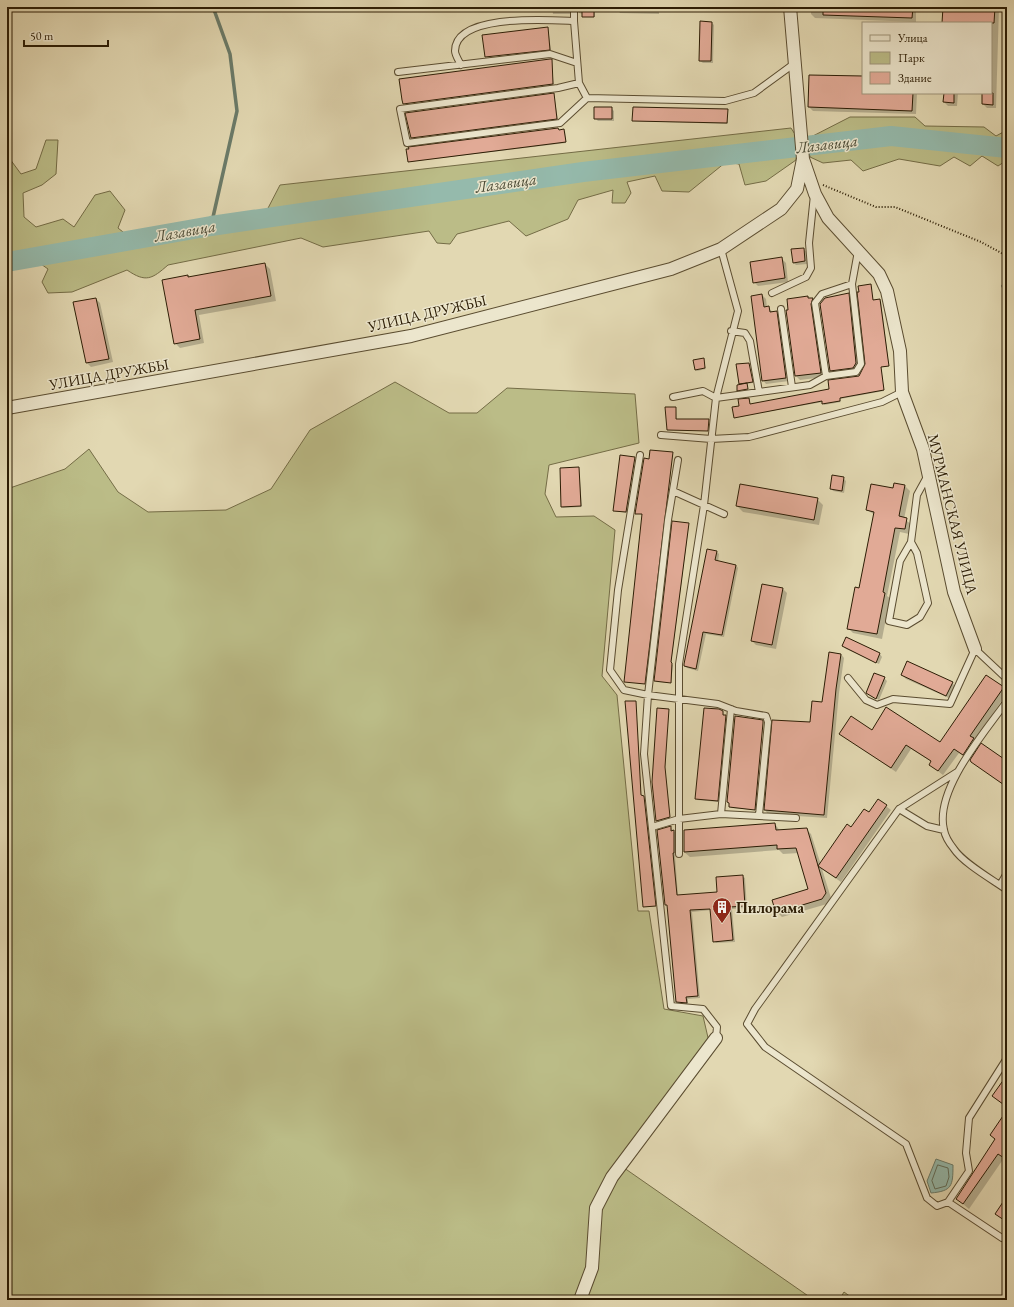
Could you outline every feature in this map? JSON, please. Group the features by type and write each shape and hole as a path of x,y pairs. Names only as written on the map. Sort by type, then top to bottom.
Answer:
{"street":[{"name":"МУРМАНСКАЯ УЛИЦА","path":"790,7 803,159 817,188 828,218 879,274 887,291 900,351 902,392 923,449 954,592 975,649"},
{"name":"УЛИЦА ДРУЖБЫ","path":"7,408 411,336 671,269 721,249 781,209 797,189 803,159"},
{"path":"580,1300 592,1268 596,1208 612,1177 716,1038"}],"lane":[{"path":"574,7 579,83 587,98"},
{"path":"462,65 455,52 457,41 466,32 487,25 522,19 574,21"},
{"path":"398,72 550,54 577,63"},
{"path":"579,83 558,88 400,109 407,143 560,123 587,98 726,101 754,93 795,63"},
{"path":"772,293 806,277 811,268 809,243 817,188"},
{"path":"679,854 679,664 704,505 716,398 738,311 721,249"},
{"path":"673,397 703,391 716,398 810,385 826,376 856,372 861,364 852,284 858,251"},
{"path":"826,376 815,303 822,294 852,284"},
{"path":"781,309 792,387"},
{"path":"732,332 745,333 750,341 759,392"},
{"path":"661,435 712,439 749,436 882,402 902,392"},
{"path":"640,455 618,590 610,670 624,690 648,695 718,704 731,709 766,716 768,722 759,815"},
{"path":"678,460 668,520 648,695 644,754 670,1006 703,1008 717,1027 716,1038"},
{"path":"910,542 917,552 928,603 920,617 907,625 889,621 900,561 910,542 917,495 929,474"},
{"path":"673,491 724,514"},
{"path":"848,678 866,700 877,705 894,699 950,704 975,649 1007,679"},
{"path":"1007,701 957,772 944,806 944,830 954,850 972,866 1007,890"},
{"path":"721,814 731,709"},
{"path":"957,772 898,809 755,1009 747,1024 765,1047 906,1144 928,1198 937,1206 948,1202 969,1171 966,1153 969,1118 1007,1058"},
{"path":"898,809 926,826 944,830"},
{"path":"652,827 679,819 721,814 796,818"},
{"path":"1000,885 1007,874"},
{"path":"948,1202 1007,1240"}],"path":[{"path":"817,188 876,207 895,207 981,242 1007,256"}],"green space":[{"path":"850,117 915,117 925,126 984,127 996,136 1007,130 1007,160 998,166 982,156 970,166 954,157 940,166 899,159 863,171 851,160 823,163 810,157 809,138"},
{"path":"791,128 798,139 796,160 766,181 745,185 739,164 726,162 689,192 662,191 655,176 627,182 631,193 625,203 612,203 613,190 578,200 568,219 526,236 509,221 457,234 450,244 437,243 429,231 323,247 301,238 168,265 158,274 149,278 139,277 127,270 72,292 48,293 42,282 48,269 24,252 7,254 7,155 21,174 36,169 46,140 58,140 56,174 42,185 23,193 24,217 36,227 63,219 74,227 95,195 110,191 125,210 118,228 128,236 266,212 280,185"},
{"path":"395,382 449,413 477,413 507,388 635,394 639,443 549,465 545,494 556,517 594,516 615,530 602,676 617,695 638,911 649,911 664,1009 703,1016 709,1042 617,1163 814,1300 7,1300 7,489 65,469 89,449 118,492 148,512 226,510 271,489 310,430"},
{"path":"844,1292 855,1300 839,1300"}],"water":[{"path":"936,1159 953,1165 953,1178 952,1183 947,1189 931,1193 927,1181"}],"building":[{"path":"582,7 594,7 594,17 582,17"},
{"path":"823,7 913,7 912,18 823,15"},
{"path":"943,7 995,7 994,23 942,22"},
{"path":"700,21 712,22 711,61 699,61"},
{"path":"548,27 550,50 485,57 482,35"},
{"path":"552,59 553,84 403,104 399,79"},
{"path":"809,75 862,76 862,94 913,94 912,111 808,107"},
{"path":"554,93 557,119 411,138 405,113"},
{"path":"993,93 993,105 982,104 982,94"},
{"path":"944,94 954,94 954,103 943,102"},
{"path":"594,107 612,107 612,119 594,119"},
{"path":"633,107 728,109 727,123 632,121"},
{"path":"558,128 559,130 564,129 566,142 408,162 406,149 409,149 408,147"},
{"path":"804,248 805,261 793,263 791,249"},
{"path":"782,257 785,278 753,283 750,262"},
{"path":"265,263 271,296 195,310 200,339 174,344 162,280 188,275 188,277"},
{"path":"871,284 873,300 880,299 889,366 881,367 884,390 840,398 840,401 822,404 822,401 734,418 732,407 739,406 738,399 749,398 750,404 829,389 828,380 859,376 865,364 857,292 859,292 858,286"},
{"path":"849,293 856,363 853,368 830,371 820,304 825,298"},
{"path":"762,294 764,307 769,306 770,312 777,311 786,378 762,381 751,296"},
{"path":"808,296 808,298 813,298 811,304 821,373 795,376 786,310 788,310 787,299"},
{"path":"96,298 109,359 86,363 73,302"},
{"path":"704,358 705,368 695,370 693,360"},
{"path":"749,363 753,382 739,384 736,364"},
{"path":"747,383 748,389 737,391 737,385"},
{"path":"665,407 676,407 676,419 709,419 708,431 667,430"},
{"path":"650,450 673,452 645,684 624,682 642,514 635,514 644,458 649,459"},
{"path":"620,455 635,457 626,512 613,511"},
{"path":"579,467 581,506 561,507 560,468"},
{"path":"832,475 844,477 842,491 830,489"},
{"path":"894,483 905,485 899,516 907,518 905,529 895,528 877,634 847,629 855,587 859,588 874,512 866,510 871,484 893,488"},
{"path":"740,484 818,498 814,520 736,506"},
{"path":"672,521 689,523 671,662 671,683 654,681"},
{"path":"707,549 717,551 715,560 736,565 722,635 703,632 696,669 684,666 684,664"},
{"path":"762,584 783,588 772,645 751,641"},
{"path":"846,637 880,653 876,663 842,646"},
{"path":"829,652 841,654 836,689 824,815 764,810 772,720 810,722 812,701 822,702"},
{"path":"907,661 953,682 946,696 901,675"},
{"path":"874,673 885,677 876,699 866,693"},
{"path":"986,675 1004,687 970,736 974,738 963,755 954,749 938,771 929,765 931,761 906,745 891,768 839,734 851,716 872,730 886,707 940,742"},
{"path":"625,701 636,701 641,795 644,796 656,906 643,907"},
{"path":"657,708 669,709 665,767 670,817 656,821 652,782"},
{"path":"704,708 719,709 723,711 723,715 726,715 718,801 695,799"},
{"path":"735,716 763,720 755,810 729,807 729,803 727,802"},
{"path":"981,743 1007,761 1007,787 971,762 970,760"},
{"path":"878,799 887,805 836,878 818,866 847,824 851,827 864,809 869,812"},
{"path":"775,823 776,830 807,828 826,893 822,899 776,913 772,900 808,889 796,848 777,849 777,845 684,852 684,830"},
{"path":"671,826 671,831 674,830 673,853 677,895 717,892 716,877 743,875 745,906 730,907 733,940 713,942 710,909 690,910 698,996 686,997 687,1003 676,1002 667,905 665,905 657,830"},
{"path":"1007,1075 1007,1107 992,1096"},
{"path":"1007,1110 1007,1160 998,1154 963,1204 956,1199 995,1139 990,1135"},
{"path":"1007,1196 1007,1222 995,1214"}],"waterway":[{"path":"211,226 237,111 230,54 213,7"},
{"name":"Лазавица","path":"7,262 211,226 583,172 891,136 1007,148"},
{"path":"1003,286 1007,294"}],"place":[{"name":"Пилорама","path":"722,924"}]}
